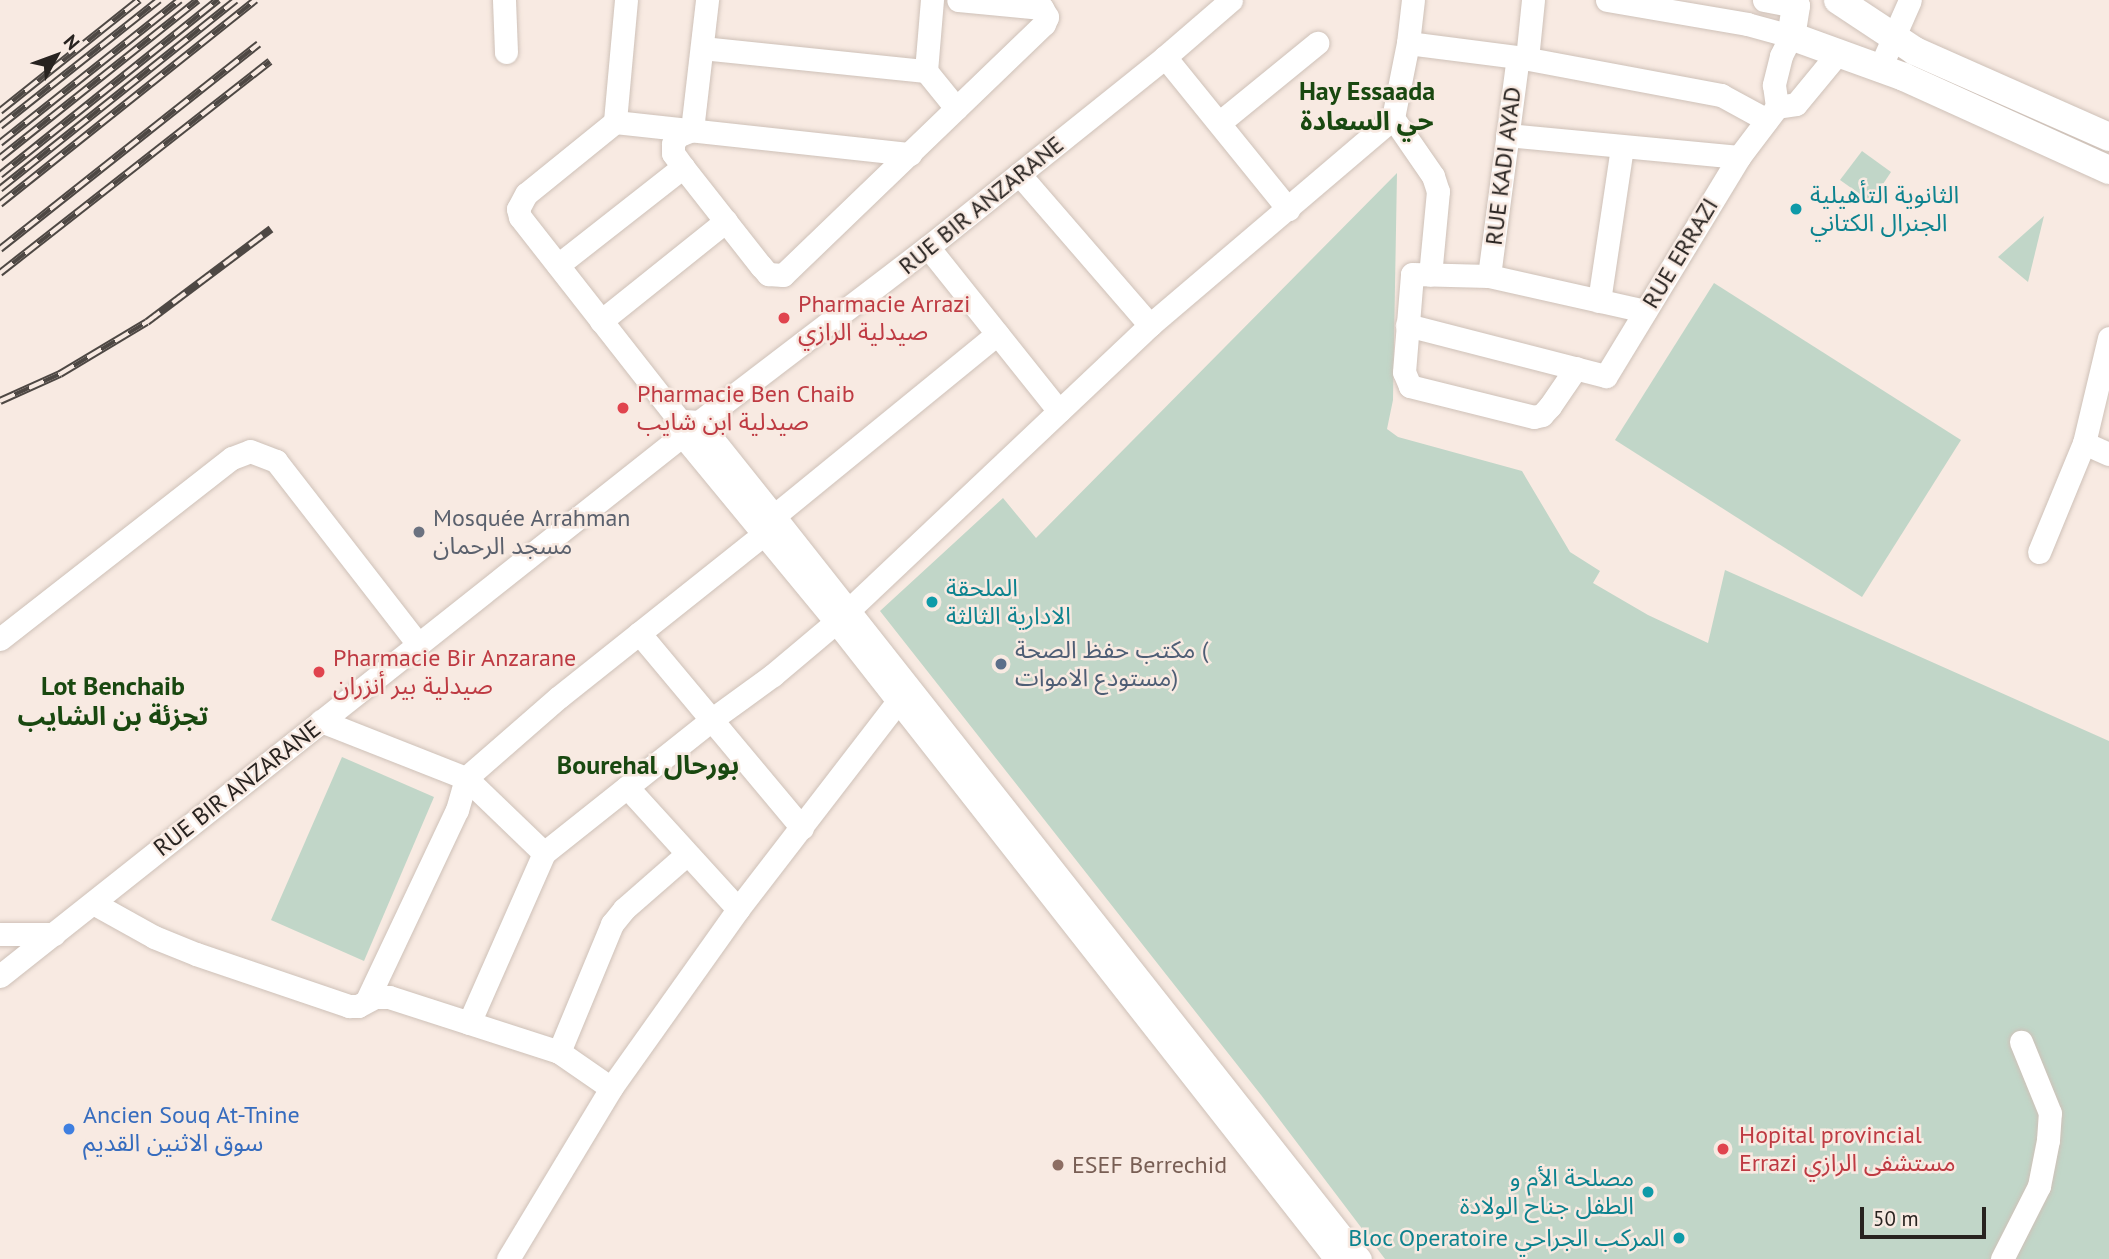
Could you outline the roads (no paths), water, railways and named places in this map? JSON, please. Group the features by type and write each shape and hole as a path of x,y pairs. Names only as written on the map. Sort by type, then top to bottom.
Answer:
{"main road":[{"path":"2109,137 1893,38 1842,4 1794,3 1791,36 1880,68 2109,170"},
{"path":"1838,53 1842,4"}],"street":[{"path":"504,0 506,52"},
{"path":"626,0 615,122 521,201 518,209 520,217 601,321 770,524 1122,972 1360,1259"},
{"path":"692,130 706,0"},
{"path":"932,0 926,71 956,108"},
{"path":"692,130 677,136 673,153 768,274 783,275 1044,24 1047,17 1042,8 958,0"},
{"name":"RUE BIR ANZARANE","path":"0,976 687,426 928,247 1166,57 1231,0"},
{"path":"468,1023 544,853 711,720 773,675 843,616 1150,325 1393,118 1408,43 1413,0"},
{"name":"RUE KADI AYAD","path":"1489,276 1507,135 1533,0"},
{"path":"1607,0 1747,24 1791,36 1781,56 1774,85 1772,114"},
{"path":"1764,0 1794,3"},
{"path":"1880,68 1910,0"},
{"path":"1219,123 1317,43"},
{"path":"1408,43 1522,58 1721,95 1772,114 1796,104 1838,53"},
{"path":"702,48 926,71"},
{"path":"1166,57 1288,209"},
{"name":"RUE ERRAZI","path":"1407,325 1606,376 1739,158 1772,114"},
{"path":"1393,118 1433,176 1438,191 1421,274 1407,325 1405,380 1418,390 1534,417 1542,415 1550,406 1576,368"},
{"path":"615,122 910,154"},
{"path":"1507,135 1739,158"},
{"path":"1599,301 1622,148"},
{"path":"558,265 683,167"},
{"path":"1019,174 1150,325"},
{"path":"601,321 726,221"},
{"path":"928,247 1059,411"},
{"name":"RUE KADI AYAD","path":"1421,274 1489,276 1645,312"},
{"path":"367,1000 457,810 466,778 559,696 997,334"},
{"path":"2039,552 2084,443 2109,338"},
{"path":"2084,443 2109,454"},
{"path":"0,639 232,458 250,451 276,461 418,644"},
{"path":"639,632 802,828"},
{"path":"508,1259 611,1088 738,909 903,694"},
{"path":"321,721 466,778 544,853"},
{"path":"626,787 738,909"},
{"path":"559,1052 612,924 624,909 686,855"},
{"path":"93,903 154,937 196,954 349,1006 389,997 559,1052 611,1088"},
{"path":"0,934 54,934"},
{"path":"1122,972 1336,1259"},
{"path":"2002,1259 2039,1186 2048,1140 2050,1113 2021,1042"}],"railway":[{"path":"0,111 139,0"},
{"path":"0,126 159,0"},
{"path":"0,143 180,0"},
{"path":"0,158 198,0"},
{"path":"0,175 218,0"},
{"path":"0,189 236,0"},
{"path":"0,204 256,0"},
{"path":"0,249 259,44"},
{"path":"0,273 270,61"},
{"path":"0,401 60,374 147,322 271,229"}],"place":[{"name":"الثانوية التأهيلية الجنرال الكتاني","path":"1796,209"},
{"name":"Pharmacie Arrazi صيدلية الرازي","path":"784,318"},
{"name":"Pharmacie Ben Chaib صيدلية ابن شايب","path":"623,408"},
{"name":"Mosquée Arrahman مسجد الرحمان","path":"419,532"},
{"name":"الملحقة الادارية الثالثة","path":"932,602"},
{"name":"مكتب حفظ الصحة ( مستودع الاموات)","path":"1001,664"},
{"name":"Pharmacie Bir Anzarane صيدلية بير أنزران","path":"319,672"},
{"name":"Ancien Souq At-Tnine سوق الاثنين القديم","path":"69,1129"},
{"name":"Hopital provincial Errazi مستشفى الرازي","path":"1723,1149"},
{"name":"ESEF Berrechid","path":"1058,1165"},
{"name":"مصلحة الأم و الطفل جناح الولادة","path":"1648,1192"},
{"name":"Bloc Operatoire المركب الجراحي","path":"1679,1238"}],"district":[{"name":"Hay Essaada حي السعادة","path":"1367,106"},
{"name":"Lot Benchaib تجزئة بن الشايب","path":"113,701"},
{"name":"Bourehal بورحال","path":"648,765"}]}
